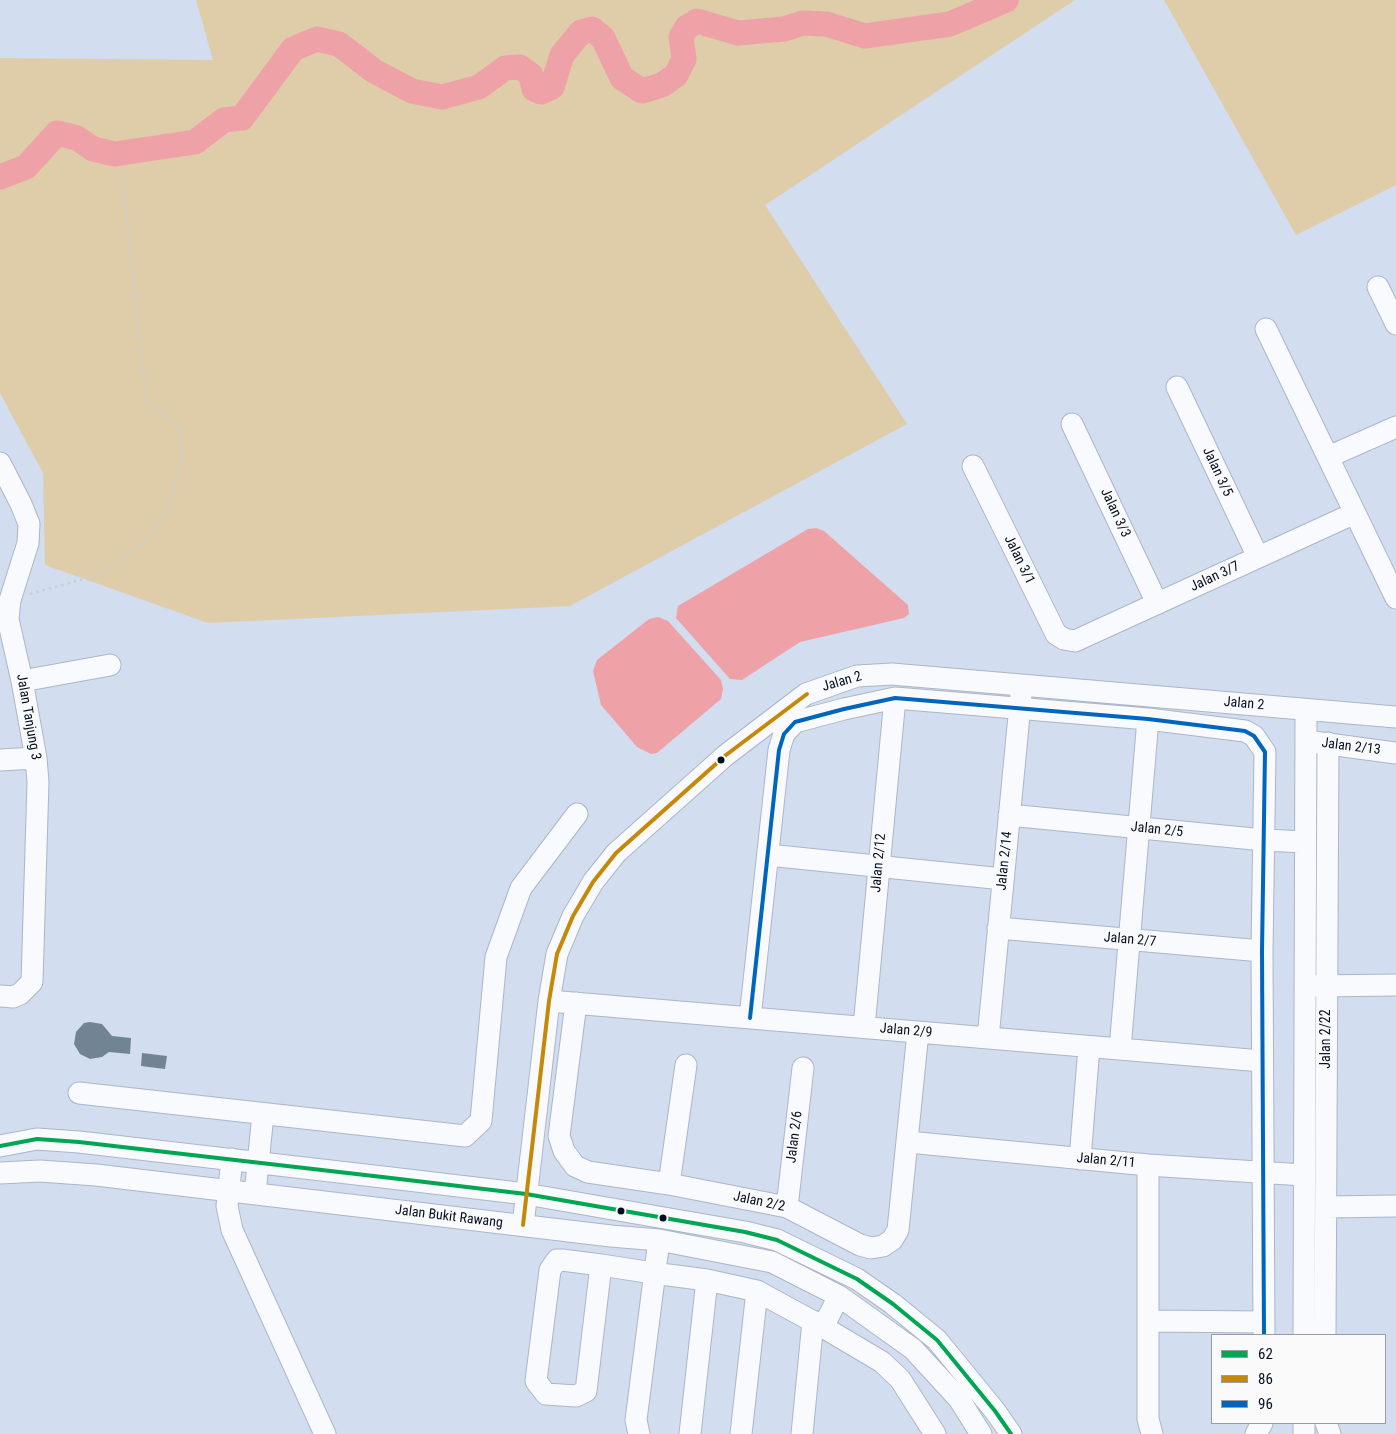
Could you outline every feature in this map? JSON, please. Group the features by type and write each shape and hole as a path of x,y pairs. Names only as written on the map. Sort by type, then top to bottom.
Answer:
{"street":[{"path":"1378,286 1396,324"},
{"path":"1266,329 1396,598"},
{"name":"Jalan 3/5","path":"1177,387 1258,557"},
{"name":"Jalan 3/3","path":"1072,424 1157,603"},
{"path":"1328,457 1396,427"},
{"name":"Jalan Tanjung 3","path":"0,464 22,504 29,524 28,543 6,605 36,758 38,782 32,982 20,994 13,997 0,996"},
{"name":"Jalan 3/1","path":"973,466 1056,634 1064,639 1075,640"},
{"name":"Jalan 3/7","path":"1075,640 1355,513"},
{"path":"22,681 110,666"},
{"name":"Jalan 2","path":"523,1226 549,1001 557,954 573,916 593,882 616,853 726,756 806,694 857,676 892,674 1396,717"},
{"name":"Jalan 2/14","path":"988,1038 1022,685"},
{"path":"750,1018 779,750 781,740 789,727 806,718 895,698 1148,720 1245,731 1254,736 1265,752 1262,951 1264,1329 1149,1321"},
{"name":"Jalan 2/12","path":"864,1028 895,698"},
{"path":"1304,1334 1306,710"},
{"path":"1120,1049 1148,720"},
{"name":"Jalan 2/13","path":"1306,742 1328,743 1396,753"},
{"name":"Jalan 2/22","path":"1326,1334 1328,743"},
{"path":"0,760 36,758"},
{"path":"79,1093 465,1136 481,1121 496,957 520,888 577,814"},
{"name":"Jalan 2/5","path":"1009,815 1264,840 1305,842"},
{"path":"768,855 878,868 1003,879"},
{"name":"Jalan 2/7","path":"998,928 1262,951"},
{"path":"1305,986 1396,985"},
{"name":"Jalan 2/9","path":"549,1001 1262,1061"},
{"name":"Jalan 2/2","path":"576,1003 559,1136 564,1151 575,1166 588,1172 670,1184 787,1207 860,1245 871,1248 883,1246 892,1240 898,1230 918,1032"},
{"path":"1080,1159 1089,1046"},
{"path":"670,1184 686,1065"},
{"name":"Jalan 2/6","path":"787,1207 803,1068"},
{"path":"255,1194 263,1114"},
{"path":"0,1146 37,1139 79,1142 526,1194 745,1232 777,1240 856,1279 893,1304 937,1340 995,1411 1011,1434"},
{"path":"79,1142 77,1154 80,1161 96,1176"},
{"name":"Jalan 2/11","path":"908,1142 1148,1165 1262,1174 1304,1175"},
{"path":"232,1159 227,1206 232,1230 326,1434"},
{"path":"1148,1165 1151,1433"},
{"name":"Jalan Bukit Rawang","path":"0,1173 40,1172 96,1176 658,1240 772,1262 839,1296 913,1349 959,1399 982,1434"},
{"path":"1326,1207 1396,1206"},
{"path":"639,1434 636,1420 658,1240"},
{"path":"602,1265 586,1391 576,1396 546,1394 536,1381 551,1266 554,1262 562,1260 602,1265 653,1272 707,1280 757,1291 882,1362 900,1379 935,1434"},
{"path":"690,1434 707,1280"},
{"path":"741,1434 757,1291"},
{"path":"802,1434 818,1324 839,1296"}],"path":[{"path":"6,605 98,576 135,552 151,535 170,505 182,454 179,427 151,406 145,390 122,169"}],"shaded area":[{"path":"196,0 1075,0 765,205 907,424 570,606 208,623 45,565 43,473 0,393 0,58 213,60"},
{"path":"1164,0 1396,0 1396,185 1296,235"},
{"path":"816,528 824,531 908,605 909,614 904,618 800,642 742,680 730,679 676,618 678,606 808,529"},
{"path":"658,617 668,621 721,680 723,689 721,699 657,753 651,754 637,747 601,705 593,671 597,660 649,619"}],"building":[{"path":"84,1023 102,1024 112,1036 131,1038 130,1054 109,1052 102,1057 90,1059 80,1054 74,1044 76,1032"},
{"path":"142,1053 167,1056 165,1069 141,1066"}],"waterway":[{"path":"0,177 26,167 57,133 77,138 93,149 115,154 195,142 224,120 242,118 293,49 317,39 339,44 374,71 412,91 442,97 479,87 505,68 520,67 531,75 534,89 541,92 552,87 562,55 581,32 592,29 603,38 622,78 642,91 662,85 676,75 684,59 681,37 687,27 697,21 738,33 784,29 803,23 826,24 865,36 950,24 1006,0"}],"transit line":[{"name":"86","path":"523,1225 549,1001 557,954 573,916 593,882 616,853 726,755 807,694"},
{"name":"96","path":"750,1018 779,750 784,734 795,722 895,698 1148,719 1245,731 1254,736 1265,752 1262,951 1264,1334"},
{"name":"62","path":"0,1146 37,1139 79,1142 526,1194 745,1232 777,1240 857,1279 893,1304 937,1340 995,1411 1011,1434"}]}
